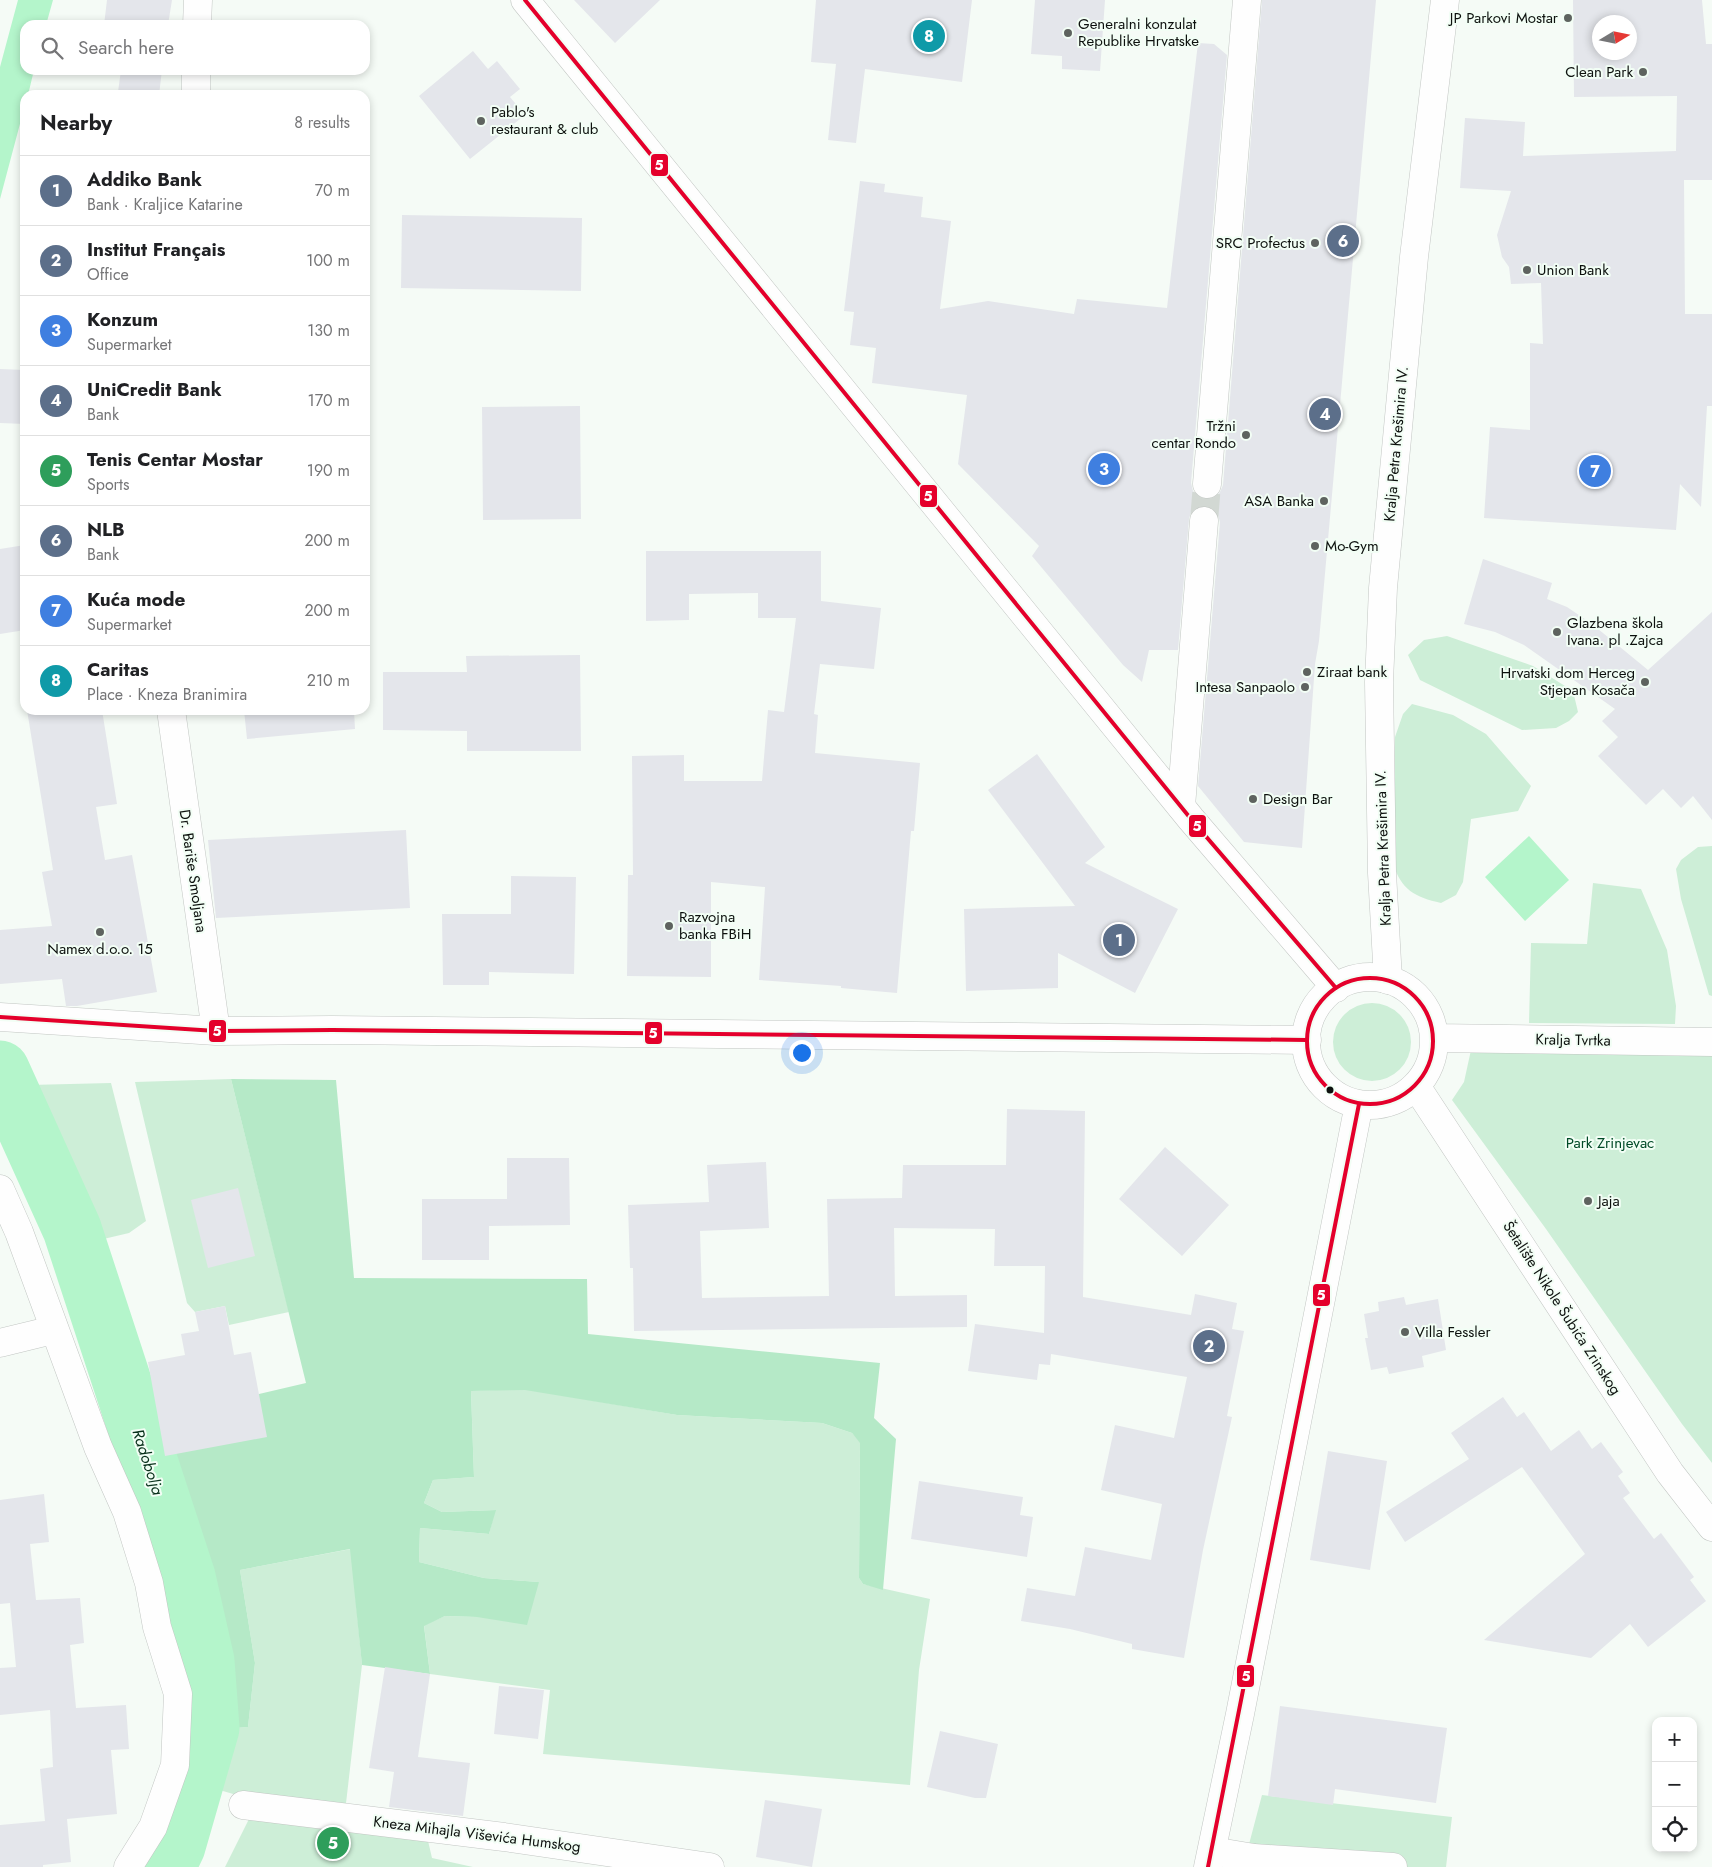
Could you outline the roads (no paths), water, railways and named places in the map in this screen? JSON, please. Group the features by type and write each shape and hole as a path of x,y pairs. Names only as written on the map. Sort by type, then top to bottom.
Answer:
{"street":[{"path":"197,20 198,0"},
{"path":"525,0 1181,806 1336,988"},
{"path":"1207,484 1246,0"},
{"name":"Kralja Petra Krešimira IV.","path":"1388,980 1382,872 1379,682 1383,588 1414,256 1445,0"},
{"path":"196,75 196,90"},
{"path":"1181,806 1204,521"},
{"name":"Dr. Bariše Smoljana","path":"171,715 216,1031"},
{"path":"1361,978 1388,980 1402,986 1415,996 1425,1008 1432,1023 1434,1038 1433,1056 1426,1072 1416,1086 1404,1096 1390,1102 1375,1105 1345,1100 1321,1082 1308,1055 1308,1028 1318,1005 1336,988 1361,978"},
{"path":"0,1017 216,1031 332,1030 1307,1040"},
{"name":"Kralja Tvrtka","path":"1434,1038 1712,1042"},
{"name":"Šetalište Nikole Šubića Zrinskog","path":"1416,1086 1670,1473 1712,1527"},
{"path":"1360,1104 1210,1859 1254,1858 1393,1867"},
{"path":"0,1188 19,1232 53,1330 98,1447 127,1512 149,1583 157,1627 178,1694 175,1764 153,1827 128,1867"},
{"path":"0,1342 53,1330"},
{"name":"Kneza Mihajla Viševića Humskog","path":"243,1805 513,1838 710,1867"}],"waterway":[{"name":"Radobolja","path":"0,1070 72,1229 186,1577 205,1661 210,1728 176,1846 166,1867"}],"tunnel":[{"path":"1204,521 1207,484"}],"place":[{"name":"JP Parkovi Mostar","path":"1568,18"},
{"name":"Generalni konzulat Republike Hrvatske","path":"1068,33"},
{"name":"Caritas","path":"929,36"},
{"name":"Clean Park","path":"1643,72"},
{"name":"Pablo's restaurant & club","path":"481,121"},
{"name":"NLB","path":"1343,241"},
{"name":"SRC Profectus","path":"1315,243"},
{"name":"Union Bank","path":"1527,270"},
{"name":"UniCredit Bank","path":"1325,414"},
{"name":"Tržni centar Rondo","path":"1246,435"},
{"name":"Konzum","path":"1104,469"},
{"name":"Kuća mode","path":"1595,471"},
{"name":"ASA Banka","path":"1324,501"},
{"name":"Mo-Gym","path":"1315,546"},
{"name":"Glazbena škola Ivana. pl .Zajca","path":"1557,632"},
{"name":"Ziraat bank","path":"1307,672"},
{"name":"Hrvatski dom Herceg Stjepan Kosača","path":"1645,682"},
{"name":"Intesa Sanpaolo","path":"1305,687"},
{"name":"Design Bar","path":"1253,799"},
{"name":"Razvojna banka FBiH","path":"669,926"},
{"name":"Namex d.o.o. 15","path":"100,932"},
{"name":"Addiko Bank","path":"1119,940"},
{"name":"Jaja","path":"1588,1201"},
{"name":"Villa Fessler","path":"1405,1332"},
{"name":"Institut Français","path":"1209,1346"},
{"name":"Tenis Centar Mostar","path":"333,1843"}],"park label":[{"name":"Park Zrinjevac","path":"1610,1143"}]}
